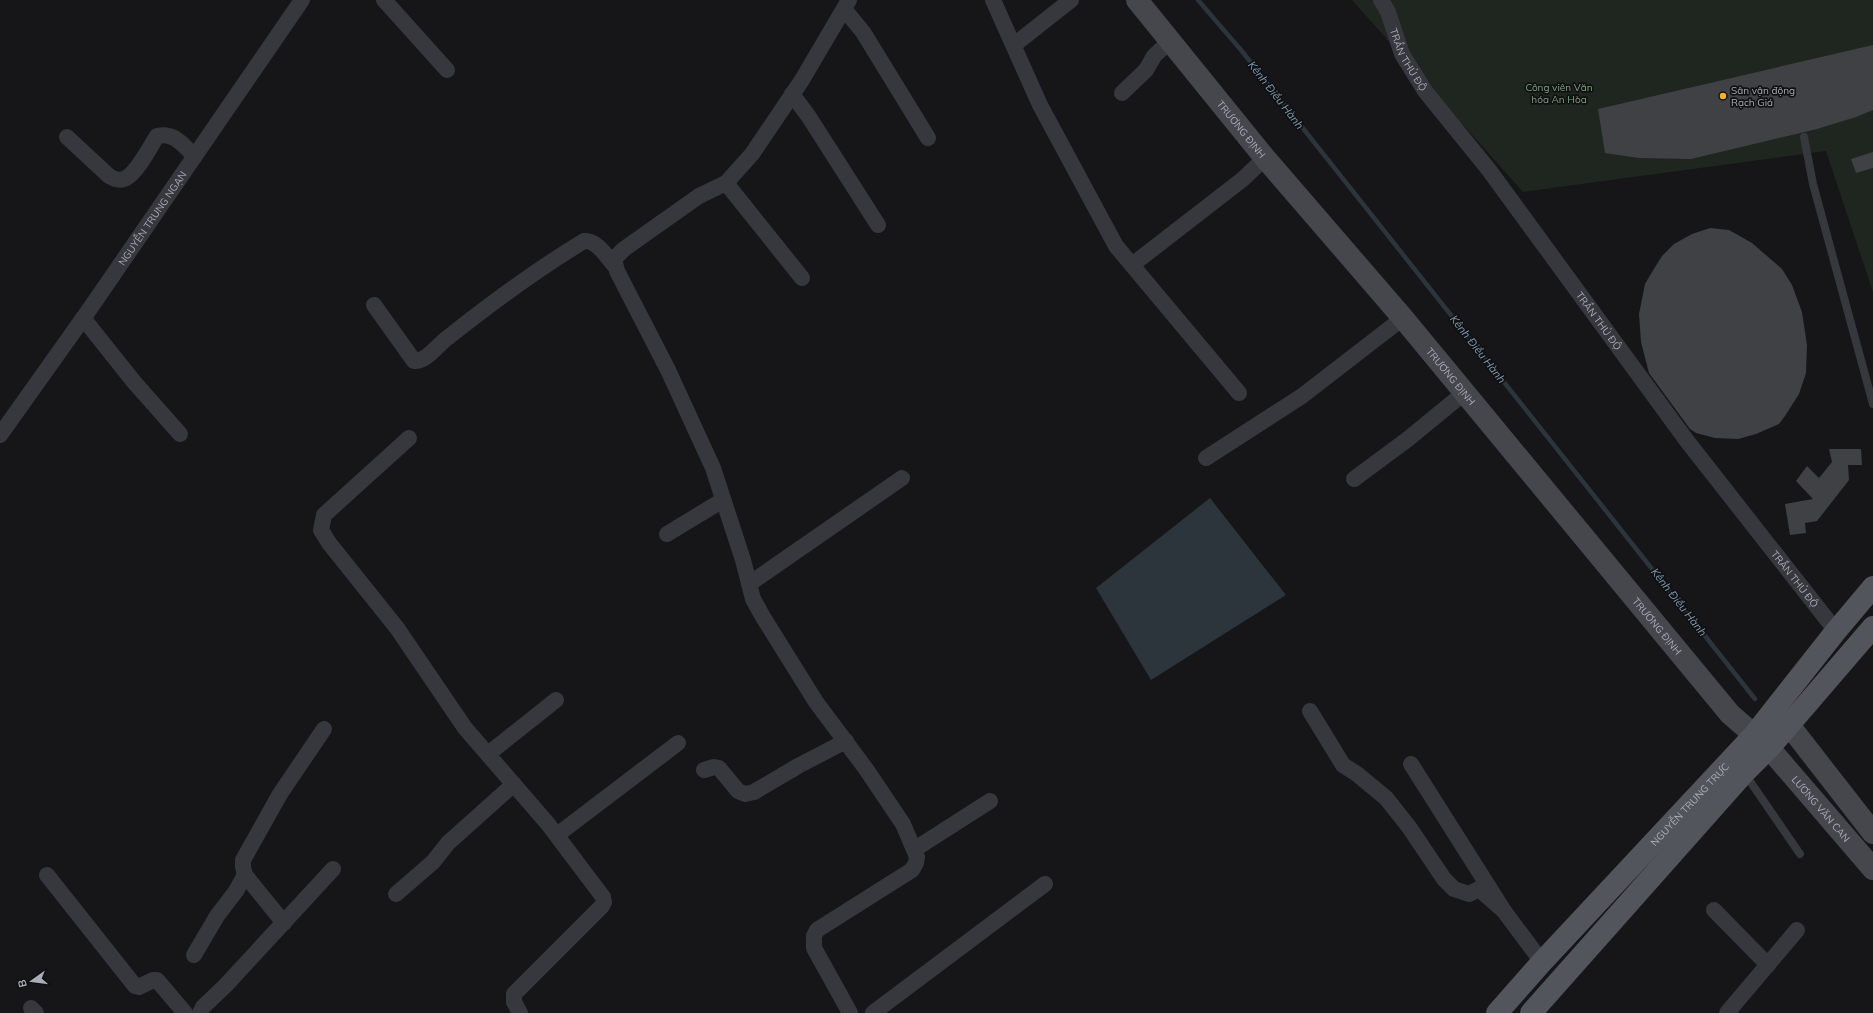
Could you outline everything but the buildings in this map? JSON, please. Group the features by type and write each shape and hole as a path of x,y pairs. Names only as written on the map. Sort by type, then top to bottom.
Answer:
{"main road":[{"name":"NGUYỄN TRUNG TRỰC","path":"1531,1013 1744,773 1762,742 1774,709 1836,631 1873,588"},
{"name":"NGUYỄN TRUNG TRỰC","path":"1497,1013 1542,962 1762,742 1789,725 1873,627"}],"street":[{"name":"NGUYỄN TRUNG NGẠN","path":"0,435 83,318 302,0"},
{"path":"384,0 447,70"},
{"path":"993,0 1040,105 1116,246 1239,393"},
{"path":"1014,45 1071,0"},
{"name":"TRƯƠNG ĐỊNH","path":"1137,0 1265,158 1403,318 1730,714 1762,742"},
{"name":"TRẦN THỦ ĐỘ","path":"1381,0 1388,12 1402,54 1425,91 1489,170 1687,442 1836,631"},
{"path":"614,265 614,259 624,249 699,196 726,183 752,154 792,94 847,4 928,138"},
{"path":"1122,93 1146,70 1154,56 1170,41"},
{"path":"792,94 809,117 878,225"},
{"path":"67,137 109,176 116,180 125,179 136,168 157,136 166,134 172,136 195,156"},
{"path":"1132,265 1243,179 1265,158"},
{"path":"726,183 802,278"},
{"path":"374,305 414,360 418,361 423,359 445,340 504,295 584,241 590,240 596,244 614,265 668,370 696,428 713,468 754,599 763,617 816,702 846,741 903,824 915,849 917,857 916,864 912,870 817,930 814,936 814,948 850,1013"},
{"path":"83,318 134,382 180,434"},
{"path":"1206,458 1302,396 1403,318"},
{"path":"1354,479 1408,439 1464,393"},
{"path":"409,438 324,515 321,530 329,543 397,628 465,728 557,835 603,897 604,902 574,935 514,994 514,1002 520,1013"},
{"path":"749,584 902,478"},
{"path":"667,534 723,500"},
{"path":"488,754 556,700"},
{"path":"1774,709 1789,725 1873,833"},
{"path":"1310,711 1343,765 1357,774 1386,798 1408,826 1444,879 1454,889 1468,894 1479,888 1504,911"},
{"path":"284,922 245,875 243,860 280,794 324,729"},
{"path":"704,770 714,767 720,768 738,791 745,794 754,792 798,766 846,741"},
{"name":"LƯƠNG VĂN CAN","path":"1762,742 1873,869"},
{"path":"557,835 678,743"},
{"path":"1411,764 1504,911 1542,962"},
{"path":"396,894 433,862 448,843 514,784"},
{"path":"915,849 990,801"},
{"path":"200,1013 202,1007 333,869"},
{"path":"47,875 135,986 139,987 152,980 157,980 185,1013"},
{"path":"194,955 217,916 236,891 245,875"},
{"path":"873,1013 1045,884"},
{"path":"1714,910 1768,965"},
{"path":"1727,1013 1797,930"}],"lane":[{"path":"1804,137 1813,184 1873,404"},
{"path":"1744,773 1800,854"}],"green space":[{"name":"Sân vận động Rạch Giá","path":"1352,0 1873,0 1873,292 1826,151 1523,192"}],"shaded area":[{"path":"1210,498 1286,595 1151,680 1096,588"}],"waterway":[{"name":"Kênh Điều Hành","path":"1198,0 1241,50 1755,699"}],"place":[{"name":"Sân vận động Rạch Giá","path":"1723,96"}],"park label":[{"name":"Công viên Văn hóa An Hòa","path":"1559,92"}]}
